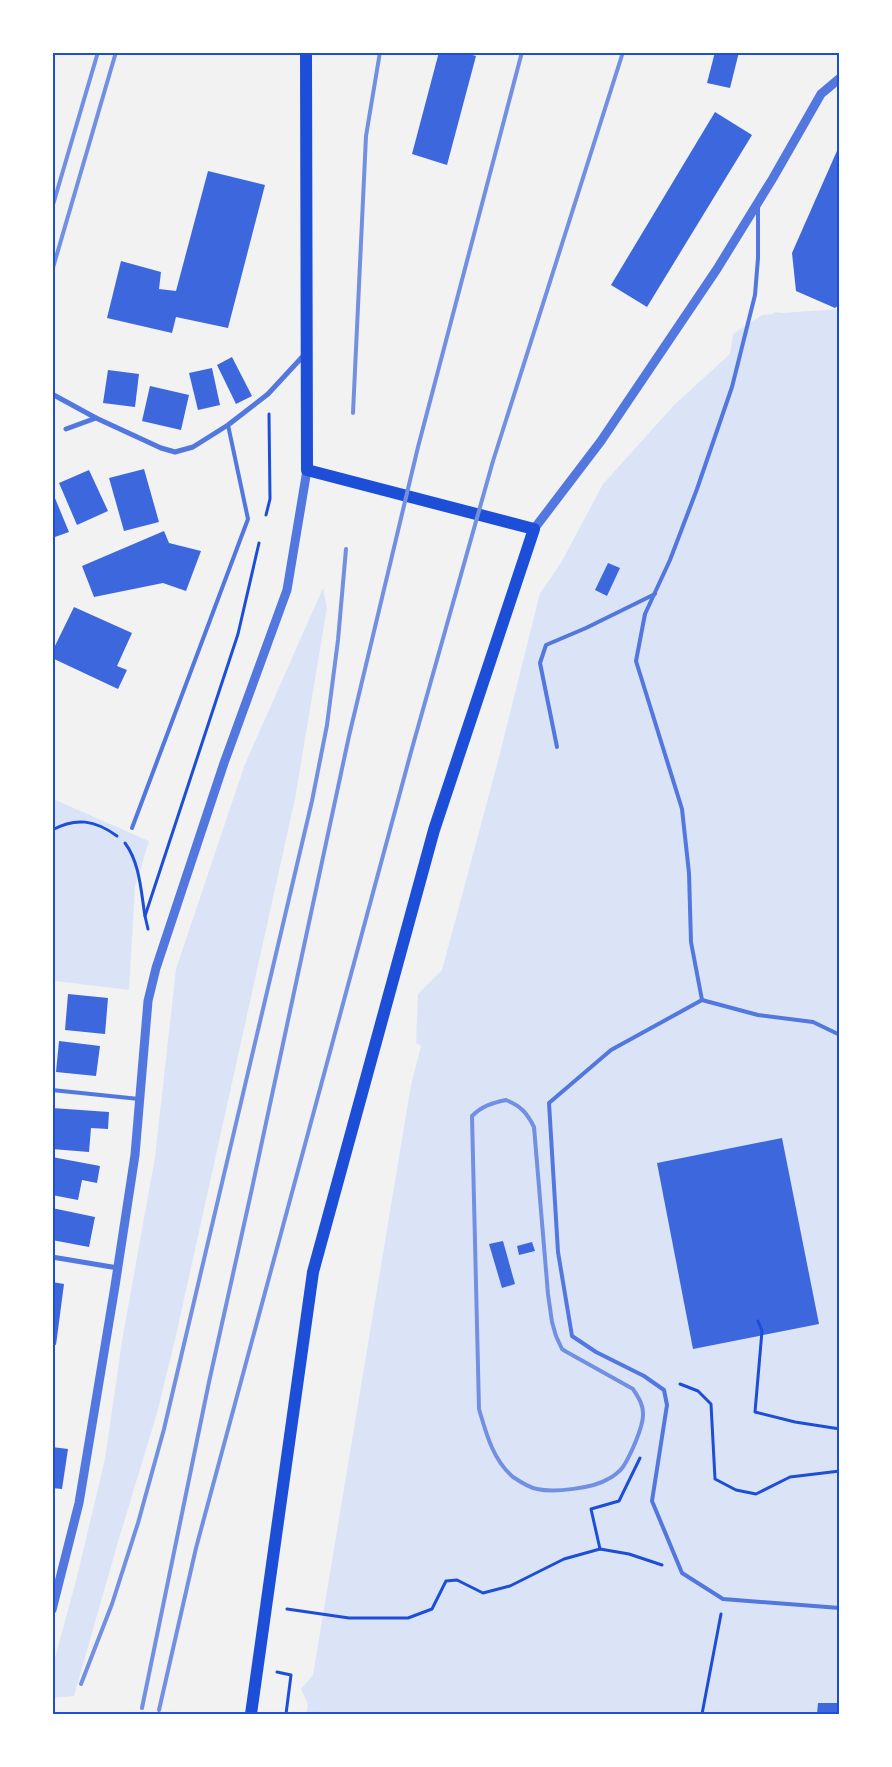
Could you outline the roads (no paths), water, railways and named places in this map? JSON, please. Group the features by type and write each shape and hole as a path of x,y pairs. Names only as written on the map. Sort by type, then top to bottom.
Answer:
{"main road":[{"path":"250,1714 313,1272 434,830 534,529 307,470 306,52"}],"street":[{"path":"534,529 601,441 717,268 758,203 821,94 840,78"},
{"path":"52,394 96,418 161,448 175,452 193,447 228,425 268,394 307,352"},
{"path":"66,430 96,418"},
{"path":"52,1610 79,1503 118,1268 135,1155 148,1001 156,968 224,763 287,590 307,470"},
{"path":"52,1258 118,1268"}],"lane":[{"path":"702,1000 691,942 689,873 682,809 636,661 645,614 670,560 732,388 755,295 758,258 758,203"},
{"path":"132,828 248,519 228,425"},
{"path":"557,747 540,663 546,645 586,628 654,594"},
{"path":"840,1035 814,1022 758,1015 702,1000 611,1050 549,1103 558,1252 572,1336 596,1352 644,1376 664,1390 667,1405 652,1501 682,1573 724,1600 840,1608"},
{"path":"52,1090 141,1099"}],"railway":[{"path":"52,208 98,52"},
{"path":"52,271 116,52"},
{"path":"353,413 366,136 380,52"},
{"path":"142,1708 209,1382 349,736 418,447 522,52"},
{"path":"159,1710 196,1548 411,752 493,461 623,52"},
{"path":"81,1684 112,1604 138,1523 164,1429 312,801 327,725 338,640 346,549"},
{"path":"506,1100 523,1110 534,1127 548,1294 556,1336 562,1349 633,1389 643,1410 643,1419 639,1433 623,1467 610,1478 584,1487 544,1490 531,1487 513,1477 500,1463 495,1454 479,1409 472,1116 488,1105 506,1100"}]}
